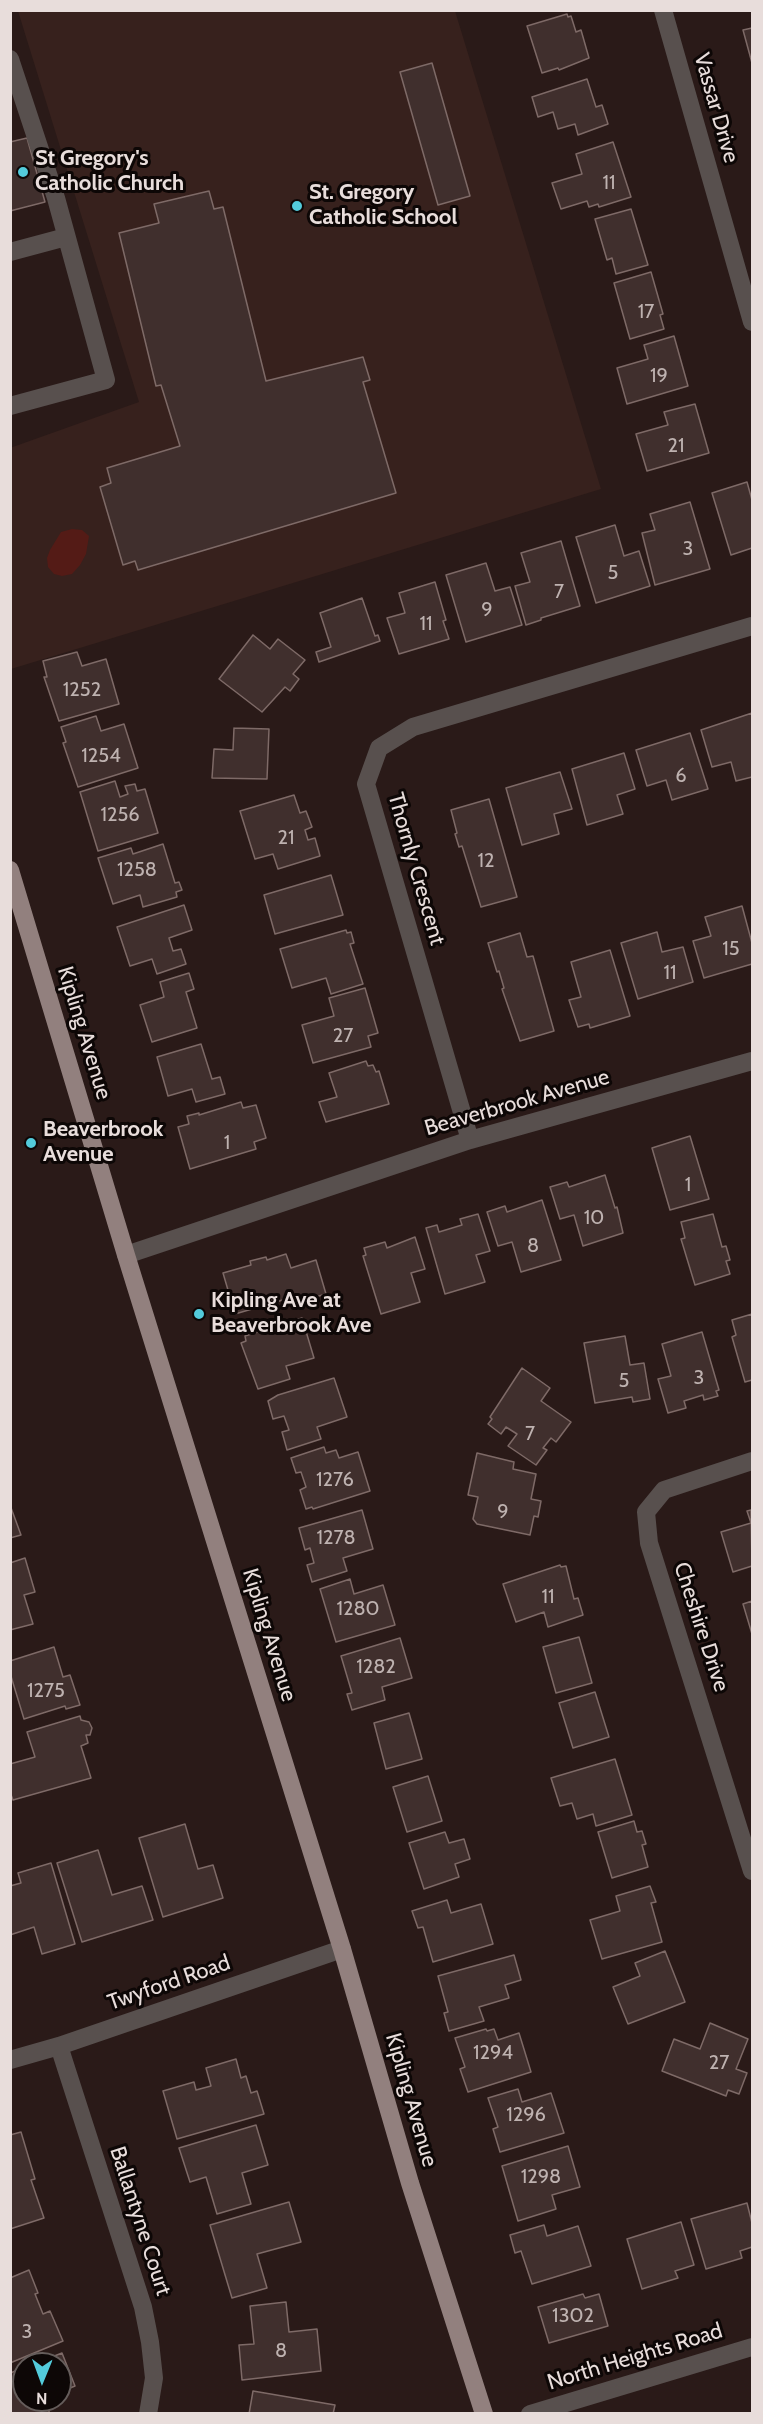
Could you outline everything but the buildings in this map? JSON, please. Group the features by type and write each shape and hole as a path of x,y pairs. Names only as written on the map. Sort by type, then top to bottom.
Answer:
{"main road":[{"name":"Kipling Avenue","path":"10,870 126,1255 342,1949 410,2183 484,2414"}],"street":[{"name":"Vassar Drive","path":"663,10 753,322"},
{"path":"10,59 66,237 106,380 10,406"},
{"path":"10,252 66,237"},
{"name":"Thornly Crescent","path":"470,1140 366,784 379,748 413,727 753,626"},
{"name":"Beaverbrook Avenue","path":"126,1255 470,1140 753,1060"},
{"name":"Cheshire Drive","path":"753,1461 664,1490 646,1512 649,1543 753,1871"},
{"name":"Twyford Road","path":"10,2060 59,2046 342,1949"},
{"name":"Ballantyne Court","path":"59,2046 143,2307 154,2378 148,2414"},
{"name":"North Heights Road","path":"530,2414 753,2347"}],"shaded area":[{"name":"St. Gregory Catholic School","path":"18,11 455,11 601,489 11,669 10,448 139,402"},
{"path":"72,529 82,530 89,536 86,554 72,574 62,576 54,574 48,567 47,558 50,550 61,532"}],"place":[{"name":"St Gregory's Catholic Church","path":"23,172"},
{"name":"St. Gregory Catholic School","path":"297,206"},
{"name":"Beaverbrook Avenue","path":"31,1143"},
{"name":"Kipling Ave at Beaverbrook Ave","path":"199,1314"}]}
